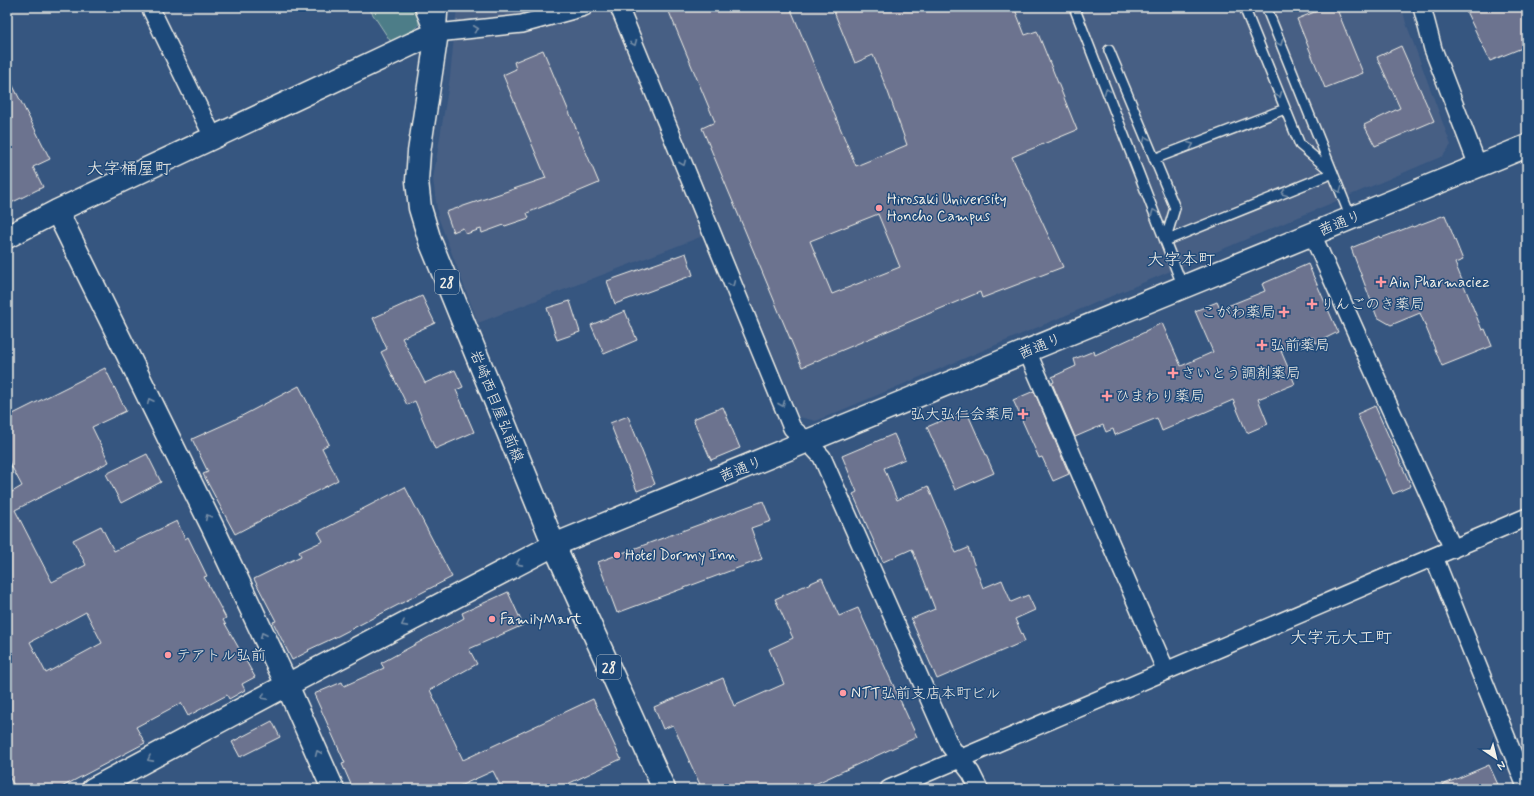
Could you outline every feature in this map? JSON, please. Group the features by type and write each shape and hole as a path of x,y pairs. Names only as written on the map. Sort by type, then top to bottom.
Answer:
{"street":[{"path":"150,7 213,137"},
{"path":"426,7 437,33"},
{"path":"437,33 439,7"},
{"path":"7,236 213,137 437,33 522,24 584,7"},
{"path":"619,7 792,428 807,441 822,458 950,746 971,773 979,789"},
{"path":"1422,7 1433,48 1478,166"},
{"name":"岩崎西目屋弘前線","path":"437,33 419,152 417,181 420,208 430,241 554,545 664,789"},
{"name":"茜通り","path":"93,789 554,545 1527,146"},
{"path":"57,211 213,528 287,685 333,789"},
{"path":"1312,234 1454,549"},
{"path":"1027,351 1166,671"},
{"path":"889,789 1527,517"},
{"path":"1434,557 1527,789"}],"lane":[{"path":"1074,7 1183,287"},
{"path":"1244,7 1300,146 1333,173"},
{"path":"1266,7 1351,218"},
{"path":"1109,50 1175,208 1165,241"},
{"path":"1154,159 1285,109"},
{"path":"1165,241 1333,173"}],"shaded area":[{"name":"Hirosaki University Honcho Campus","path":"457,7 1402,7 1406,23 1451,145 1443,156 816,421 799,417 721,229 478,323 438,217 433,179 450,77"}],"green space":[{"path":"368,7 413,7 419,21 419,25 412,31 391,42"}],"building":[{"path":"667,7 790,7 856,166 907,145 873,55 855,63 832,7 1014,7 1025,35 1037,31 1077,130 1012,157 1063,267 982,298 980,292 802,367 702,128 715,122","holes":["878,214 900,267 832,294 810,241"]},
{"path":"1327,7 1336,7 1363,73 1325,88 1297,19"},
{"path":"1464,7 1523,7 1527,19 1527,46 1490,61"},
{"path":"1401,46 1434,121 1375,146 1364,125 1400,108 1377,57"},
{"path":"543,50 599,183 527,213 529,218 482,233 481,229 466,234 463,228 453,232 446,212 546,178 503,75 516,69 514,62"},
{"path":"7,74 50,159 33,167 43,187 7,205"},
{"path":"1445,215 1463,260 1455,263 1482,330 1485,329 1492,346 1442,366 1420,313 1391,325 1377,317 1351,248 1380,236 1381,238"},
{"path":"686,253 693,275 615,304 607,281"},
{"path":"1308,264 1338,332 1316,343 1313,337 1281,351 1295,384 1258,399 1268,424 1247,433 1233,400 1162,431 1157,418 1115,435 1113,429 1106,432 1103,425 1075,437 1052,383 1054,382 1052,377 1076,366 1074,359 1094,351 1095,355 1162,323 1181,366 1213,352 1195,311 1217,302 1220,309 1265,291 1262,284"},
{"path":"422,296 435,323 402,338 425,383 455,370 463,387 456,390 474,432 435,449 415,401 407,405 381,352 387,349 373,318"},
{"path":"570,301 580,332 557,340 547,308"},
{"path":"625,311 637,340 604,354 591,325"},
{"path":"105,368 126,411 92,427 109,462 15,510 52,582 86,565 73,540 101,526 114,551 177,521 185,539 188,537 207,576 204,577 226,618 223,620 255,677 242,684 245,690 229,699 227,695 188,716 181,703 136,727 145,743 58,789 16,789 7,773 7,495 22,486 7,458 7,417","holes":["86,612 102,643 46,673 30,642"]},
{"path":"299,386 329,444 322,448 338,480 235,534 203,474 208,472 192,439 232,421"},
{"path":"1034,391 1069,474 1053,481 1042,457 1039,458 1013,400"},
{"path":"1375,406 1411,486 1393,494 1357,414"},
{"path":"723,407 740,448 711,460 693,419"},
{"path":"966,410 994,473 955,490 927,427"},
{"path":"628,416 655,484 637,491 610,423"},
{"path":"894,434 905,459 884,468 897,500 928,486 956,553 968,548 983,588 1002,580 1011,602 1028,595 1035,610 1015,619 1025,641 937,679 911,619 935,609 912,549 883,562 853,494 857,492 842,456"},
{"path":"147,454 161,482 121,503 106,474"},
{"path":"405,487 452,577 308,650 309,651 292,660 273,622 276,621 254,579 301,556 299,552 323,541 318,532"},
{"path":"763,501 771,521 751,528 762,559 617,613 598,562"},
{"path":"822,578 839,616 858,608 917,737 815,784 817,789 702,789 673,725 663,729 654,707 723,678 734,706 784,684 769,649 793,638 775,599"},
{"path":"508,592 523,625 469,649 477,664 430,690 463,760 593,699 621,759 557,789 502,789 493,771 453,789 353,789 342,764 345,763 314,694 342,682 344,686 384,668 381,663 464,618 462,613"},
{"path":"272,721 280,737 240,757 232,742"},
{"path":"1489,765 1500,789 1433,789"}],"place":[{"name":"Hirosaki University Honcho Campus","path":"879,208"},
{"name":"Ain Pharmaciez","path":"1381,282"},
{"name":"りんごのき薬局","path":"1312,304"},
{"name":"こがわ薬局","path":"1284,312"},
{"name":"弘前薬局","path":"1262,345"},
{"name":"さいとう調剤薬局","path":"1173,373"},
{"name":"ひまわり薬局","path":"1107,396"},
{"name":"弘大弘仁会薬局","path":"1023,414"},
{"name":"Hotel Dormy Inn","path":"617,555"},
{"name":"FamilyMart","path":"492,619"},
{"name":"テアトル弘前","path":"168,655"},
{"name":"NTT弘前支店本町ビル","path":"843,693"}],"district":[{"name":"大字桶屋町","path":"129,168"},
{"name":"大字本町","path":"1181,259"},
{"name":"大字元大工町","path":"1341,637"}]}
